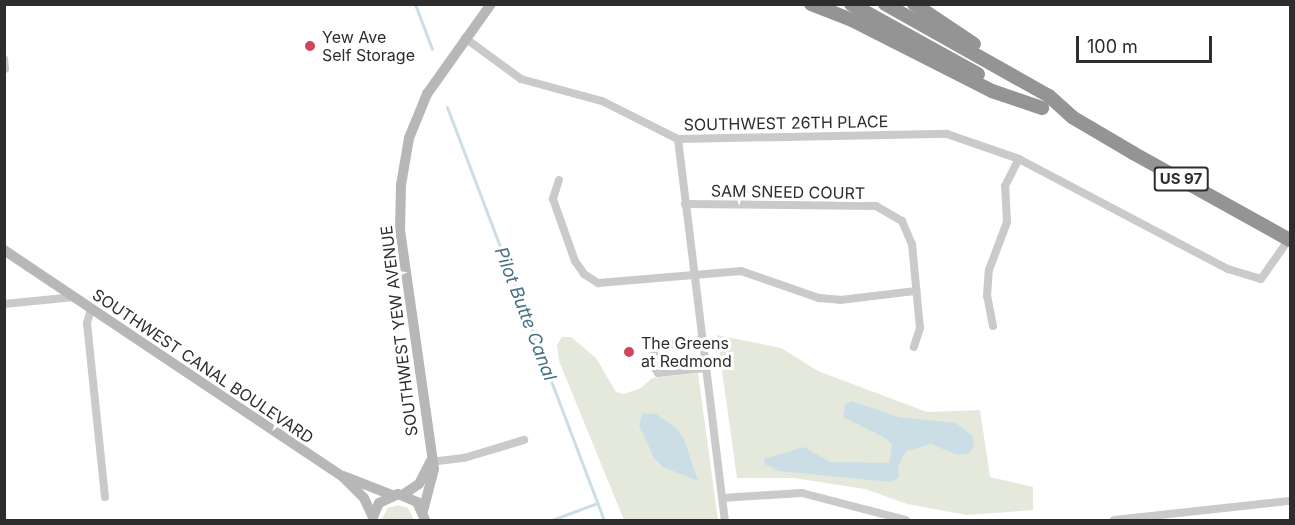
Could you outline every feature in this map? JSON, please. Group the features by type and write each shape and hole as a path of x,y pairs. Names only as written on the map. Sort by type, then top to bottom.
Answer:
{"highway":[{"path":"811,4 852,20 992,91 1042,108"},
{"name":"US 97","path":"851,4 1042,108 1072,117"},
{"name":"US 97","path":"885,4 1048,96 1072,117 1290,239"},
{"path":"914,4 974,44 1006,71"}],"main road":[{"name":"SOUTHWEST YEW AVENUE","path":"424,516 434,469 430,462 400,231 401,184 409,138 427,94 491,4"},
{"name":"SOUTHWEST CANAL BOULEVARD","path":"4,250 342,476 369,504 372,519"},
{"path":"372,519 379,503 419,484 430,462"},
{"path":"342,476 417,502 424,516"}],"street":[{"name":"SOUTHWEST 26TH PLACE","path":"465,38 521,79 602,101 678,139 947,134 1019,159 1228,269 1261,279 1290,239"},
{"path":"4,59 5,69"},
{"path":"678,139 725,520"},
{"path":"993,326 987,296 989,270 1007,222 1005,186 1019,159"},
{"path":"559,180 554,199 575,261 589,279 607,285 741,271 819,298 840,300 916,291"},
{"name":"SAM SNEED COURT","path":"686,204 876,206 902,221 912,244 920,328 914,347"},
{"path":"4,304 75,297"},
{"path":"91,309 87,323 105,496"},
{"path":"701,340 655,347 653,365 658,373 705,368"},
{"path":"430,462 464,458 524,440"},
{"path":"722,498 802,492 906,520"},
{"path":"1114,520 1290,501"}],"shaded area":[{"name":"The Greens at Redmond","path":"717,335 781,348 818,371 927,412 980,410 990,477 1033,487 1033,510 967,515 907,504 865,489 794,478 737,478"},
{"name":"The Greens at Redmond","path":"562,337 571,337 596,358 616,392 624,394 641,388 652,378 698,373 718,520 624,520 559,361 557,345"},
{"path":"852,401 898,417 956,423 972,435 974,444 970,453 957,455 931,444 906,451 898,467 899,477 891,482 779,471 765,464 764,459 804,447 830,462 889,463 892,445 887,439 843,417 845,404"},
{"path":"643,413 656,414 675,427 684,439 698,481 663,467 654,458 639,425"},
{"path":"398,505 408,508 414,520 381,520 388,508"}],"waterway":[{"name":"Pilot Butte Canal","path":"415,4 432,49"},
{"name":"Pilot Butte Canal","path":"447,107 604,520"},
{"path":"552,520 597,503"}],"place":[{"name":"Yew Ave Self Storage","path":"310,46"},
{"name":"The Greens at Redmond","path":"629,352"}]}
